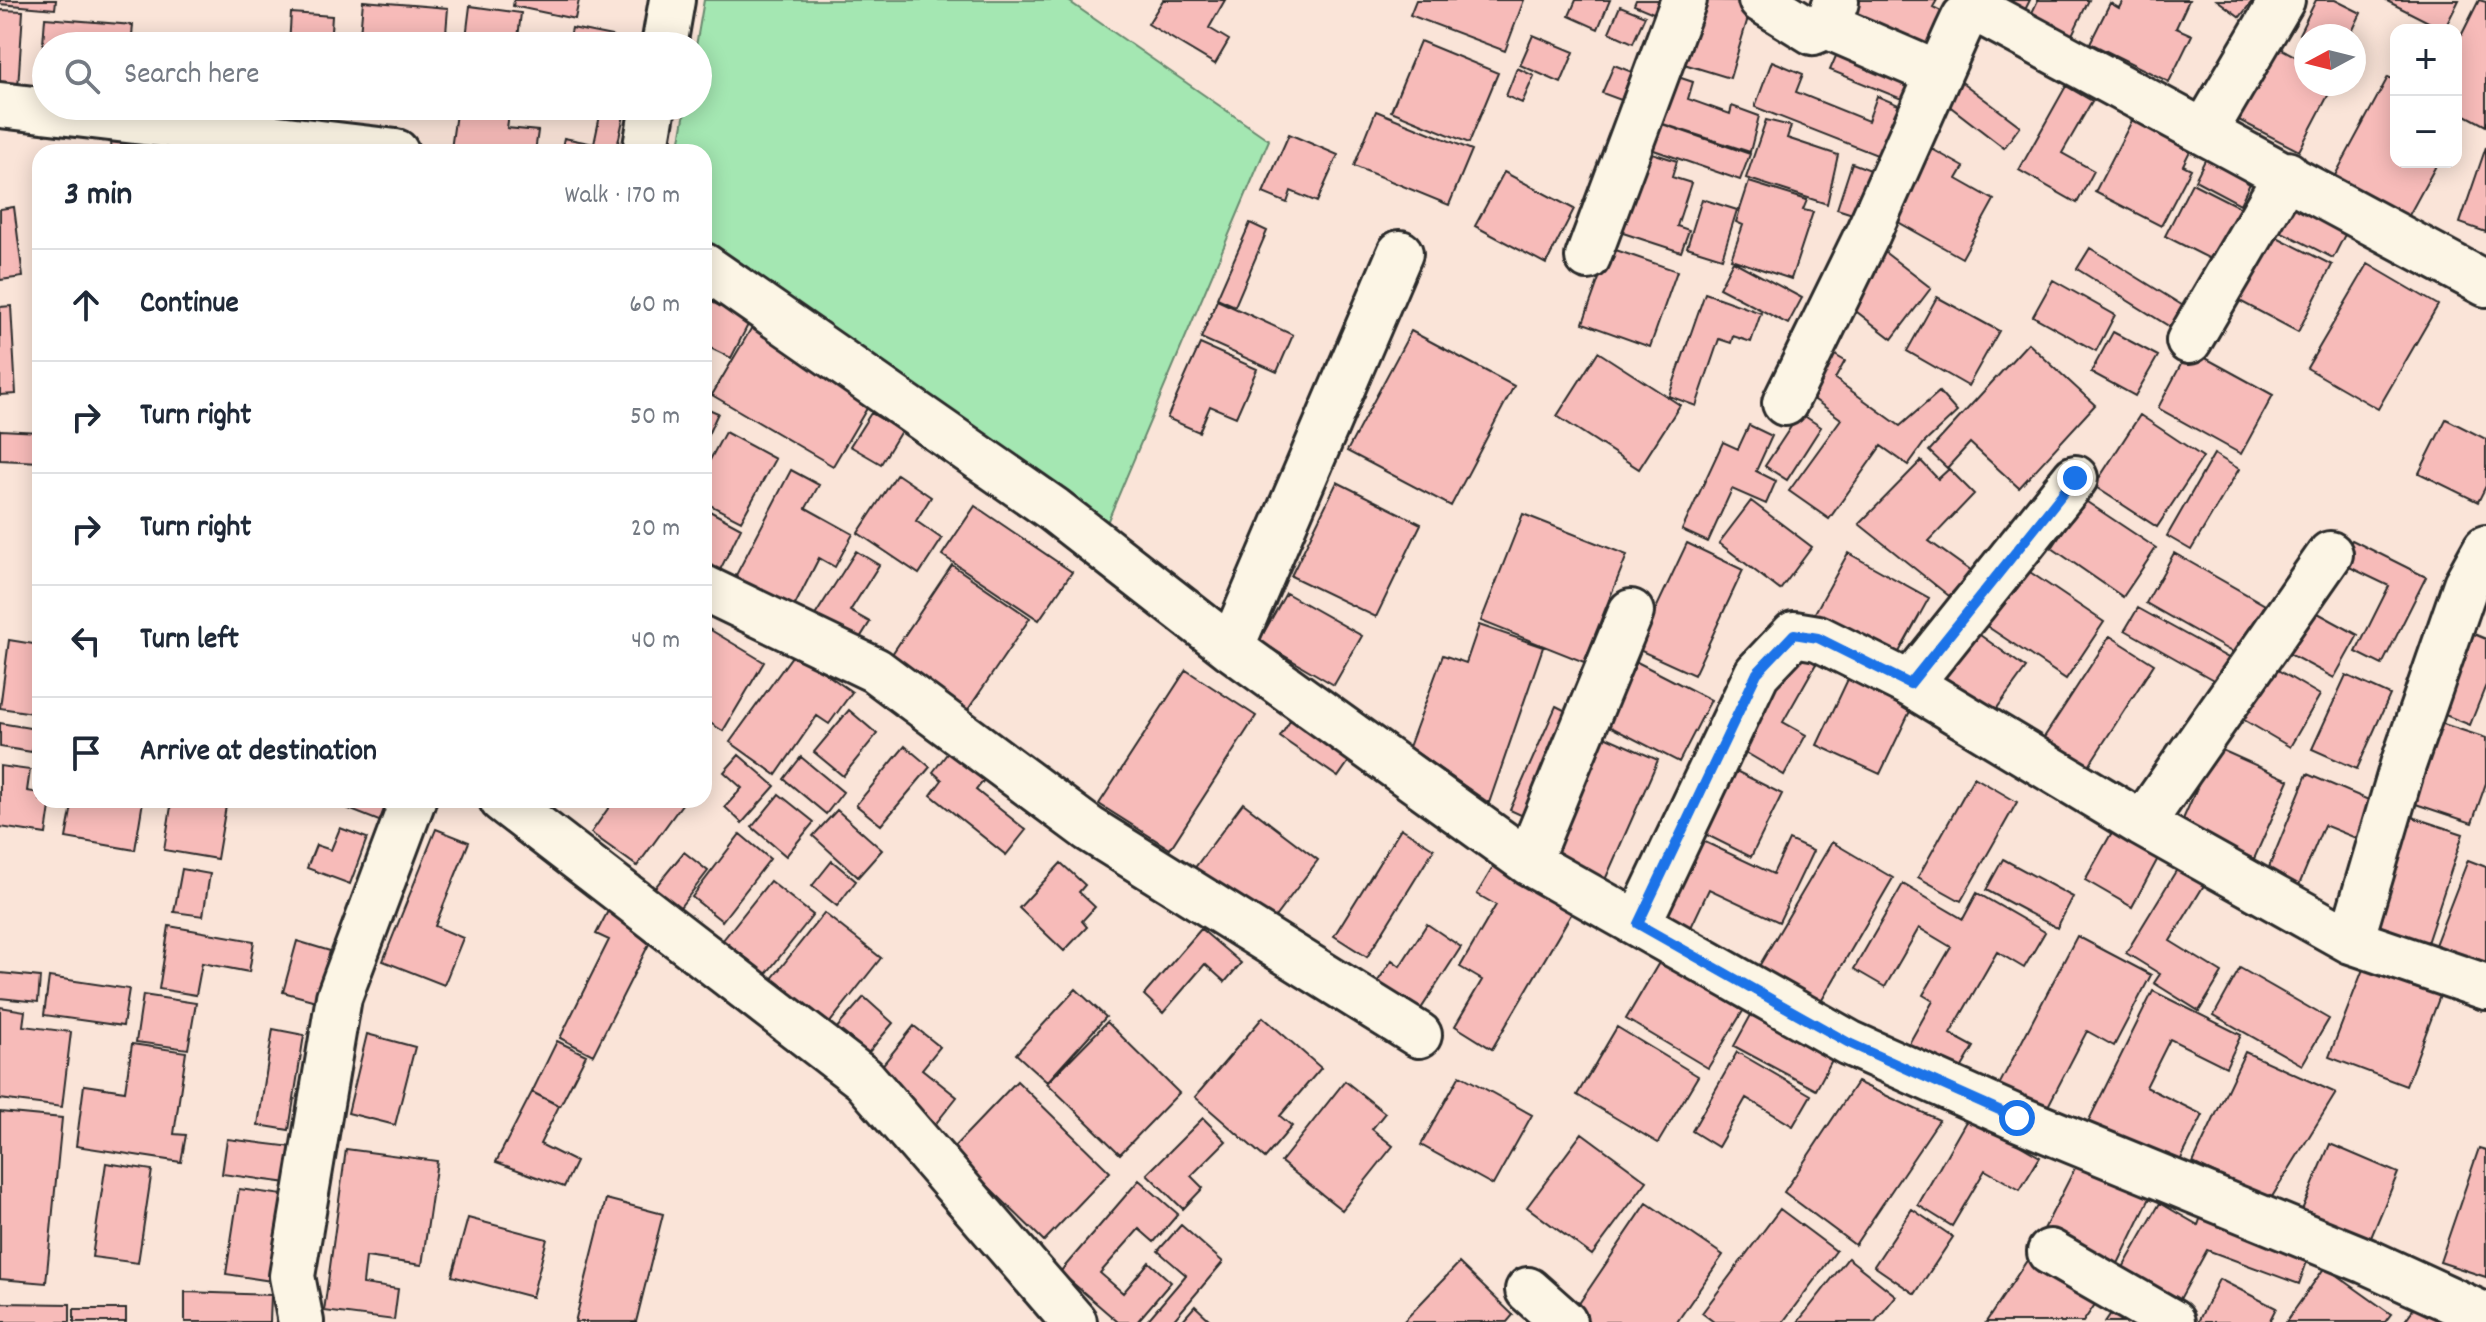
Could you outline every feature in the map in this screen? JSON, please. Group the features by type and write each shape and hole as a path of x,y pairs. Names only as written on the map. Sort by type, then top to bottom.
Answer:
{"street":[{"path":"666,32 672,0"},
{"path":"1588,257 1684,0"},
{"path":"1761,0 1813,32 1832,13 1938,74"},
{"path":"2205,131 2282,0"},
{"path":"1785,403 1868,233 1964,18 1983,13 2287,174 2486,284"},
{"path":"0,105 32,109"},
{"path":"126,120 329,144"},
{"path":"646,144 651,120"},
{"path":"2189,341 2287,174"},
{"path":"1231,648 1400,253"},
{"path":"712,272 1053,509 1231,648 1528,862 1849,1043 2017,1118 2366,1261 2486,1316"},
{"path":"1910,684 2075,478"},
{"path":"2351,941 2408,750 2466,584 2486,548"},
{"path":"2142,824 2330,554"},
{"path":"712,592 875,670 1089,829 1419,1035"},
{"path":"1528,862 1631,612"},
{"path":"1638,924 1757,673 1794,634 1818,638 1910,684 2142,824 2351,941 2486,987"},
{"path":"301,1322 292,1276 339,997 410,808"},
{"path":"512,808 864,1079 1074,1322"},
{"path":"2050,1252 2172,1322"},
{"path":"1528,1290 1564,1322"}],"green space":[{"path":"704,0 1067,0 1269,140 1106,525 712,248 712,144 679,144 684,120 712,120 712,32 698,32"}],"building":[{"path":"0,0 56,0 55,9 0,4"},
{"path":"514,0 579,0 575,19 513,6"},
{"path":"1163,0 1225,0 1209,28 1229,40 1215,64 1148,24"},
{"path":"1416,0 1524,0 1505,51 1410,15"},
{"path":"1576,0 1610,0 1598,29 1569,16"},
{"path":"1636,0 1664,0 1658,15 1634,5"},
{"path":"1703,0 1753,1 1730,78 1684,64"},
{"path":"1849,0 1937,0 1933,7 1943,12 1924,52 1843,13"},
{"path":"1994,0 2030,0 2023,14"},
{"path":"2038,0 2089,0 2070,39 2029,19"},
{"path":"2123,0 2189,0 2176,28 2192,35 2169,82 2090,43 2110,3 2119,8"},
{"path":"2217,0 2253,0 2240,17"},
{"path":"2316,0 2335,0 2361,13 2356,24 2304,24"},
{"path":"2385,0 2459,0 2447,24 2432,24"},
{"path":"2479,0 2486,2 2486,126 2462,113 2462,34"},
{"path":"363,1 448,8 446,32 360,32"},
{"path":"470,6 521,13 519,32 467,32"},
{"path":"1620,6 1645,16 1633,43 1609,32"},
{"path":"0,10 23,11 18,88 0,87"},
{"path":"291,13 332,16 331,32 290,32"},
{"path":"45,18 133,25 132,32 44,32"},
{"path":"572,28 592,32 571,32"},
{"path":"1533,35 1574,52 1561,83 1520,65"},
{"path":"1420,41 1498,73 1469,143 1391,111"},
{"path":"2267,41 2294,56 2294,96 2328,96 2299,151 2229,115"},
{"path":"1839,49 1918,79 1909,102 1830,70"},
{"path":"1772,61 1803,74 1796,92 1868,121 1877,96 1901,106 1882,157 1755,107"},
{"path":"1614,65 1632,72 1621,100 1602,93"},
{"path":"1517,68 1534,76 1522,103 1506,96"},
{"path":"1675,76 1693,82 1688,99 1730,114 1732,106 1759,116 1750,152 1660,123"},
{"path":"2390,78 2390,168 2435,168 2407,219 2333,179"},
{"path":"1959,80 2020,126 2004,148 1943,101"},
{"path":"2066,86 2092,101 2062,153 2094,171 2077,203 2019,170"},
{"path":"2139,107 2197,137 2183,165 2191,169 2161,226 2095,192"},
{"path":"1376,111 1472,150 1449,205 1354,166"},
{"path":"455,120 508,120 507,128 538,131 536,144 452,144"},
{"path":"599,120 623,120 618,144 594,144"},
{"path":"1766,120 1791,126 1787,138 1838,155 1827,204 1746,178"},
{"path":"1659,123 1750,154 1740,180 1651,149"},
{"path":"110,133 164,137 165,144 111,144"},
{"path":"1289,134 1338,155 1317,202 1291,191 1287,203 1263,193"},
{"path":"564,138 594,144 563,144"},
{"path":"2215,140 2260,163 2240,204 2195,180"},
{"path":"2486,147 2486,232 2460,223"},
{"path":"1932,149 1964,167 1957,179 1994,200 1962,258 1893,219"},
{"path":"1646,151 1677,161 1672,177 1691,183 1677,226 1689,230 1681,252 1620,232"},
{"path":"1852,163 1876,172 1862,217 1837,209"},
{"path":"1504,172 1574,209 1546,264 1475,226"},
{"path":"1749,182 1807,200 1803,210 1813,212 1791,279 1731,259 1743,225 1736,222"},
{"path":"2192,183 2249,212 2222,265 2165,236"},
{"path":"2299,191 2354,217 2333,258 2278,230"},
{"path":"1702,199 1737,210 1722,258 1687,247"},
{"path":"14,207 23,277 0,280 0,209"},
{"path":"1250,223 1267,231 1235,306 1217,298"},
{"path":"2269,233 2332,265 2298,332 2236,299"},
{"path":"1878,247 1931,288 1892,339 1839,298"},
{"path":"1610,248 1677,271 1650,347 1583,323"},
{"path":"2090,248 2193,312 2180,333 2077,269"},
{"path":"1733,261 1802,298 1788,324 1719,288"},
{"path":"2368,264 2438,305 2378,409 2307,368"},
{"path":"2053,280 2115,315 2096,351 2033,316"},
{"path":"1705,293 1761,313 1751,342 1733,336 1731,343 1719,339 1696,406 1669,396"},
{"path":"1937,297 1999,331 1968,386 1907,351"},
{"path":"1217,300 1293,335 1277,372 1201,338"},
{"path":"712,302 750,321 731,358 712,349"},
{"path":"11,306 16,394 0,395 0,307"},
{"path":"752,327 873,398 833,466 712,395"},
{"path":"1411,331 1514,386 1451,506 1347,451"},
{"path":"2113,332 2158,356 2135,396 2091,372"},
{"path":"2028,343 2095,405 2019,488 1970,443 1947,468 1929,451"},
{"path":"1200,344 1257,369 1236,417 1210,406 1199,432 1167,418"},
{"path":"1823,348 1845,361 1835,379 1900,426 1939,392 1957,412 1924,443 1908,465 1881,446 1829,519 1789,491 1841,419 1800,389"},
{"path":"2189,349 2273,395 2241,454 2158,408"},
{"path":"1598,352 1680,405 1639,469 1557,416"},
{"path":"712,410 718,413 712,426"},
{"path":"871,413 901,431 881,464 850,446"},
{"path":"1800,413 1821,427 1787,480 1765,466"},
{"path":"2140,415 2203,457 2157,527 2094,486"},
{"path":"2446,419 2486,439 2486,486 2478,502 2419,473"},
{"path":"1749,425 1772,436 1756,471 1776,481 1766,504 1732,489 1708,542 1682,530 1723,442 1738,449"},
{"path":"0,430 32,432 32,462 0,460"},
{"path":"725,432 775,459 741,521 712,506 712,456"},
{"path":"2214,454 2239,469 2191,550 2167,536"},
{"path":"1921,461 1938,479 1949,469 1974,494 1929,541 1972,572 1949,596 1859,524"},
{"path":"791,470 819,485 806,508 853,534 835,567 819,558 792,611 734,579"},
{"path":"897,474 931,497 916,521 942,539 919,574 858,533"},
{"path":"1337,482 1421,524 1376,617 1291,576"},
{"path":"2084,500 2156,548 2123,597 2052,548"},
{"path":"1751,501 1812,547 1780,590 1719,543"},
{"path":"975,506 1072,572 1039,620 942,555"},
{"path":"712,512 741,528 712,581"},
{"path":"1523,514 1627,555 1584,662 1481,621"},
{"path":"2352,540 2426,577 2382,665 2356,652 2389,586 2341,563"},
{"path":"1687,543 1743,570 1694,675 1637,649"},
{"path":"856,551 879,565 850,611 870,622 851,652 809,625"},
{"path":"1848,553 1929,598 1893,663 1812,618"},
{"path":"2174,553 2265,605 2237,655 2146,603"},
{"path":"2015,562 2104,622 2066,679 1976,619"},
{"path":"952,565 1030,618 965,714 884,666"},
{"path":"1286,593 1362,636 1334,685 1259,641"},
{"path":"2305,606 2358,635 2334,678 2282,650"},
{"path":"2138,608 2230,659 2217,682 2125,630"},
{"path":"1479,625 1543,647 1489,803 1409,747 1443,655 1466,663"},
{"path":"1966,625 2026,668 1984,726 1925,684"},
{"path":"2462,629 2486,639 2486,685 2470,725 2430,709"},
{"path":"712,631 764,662 723,731 712,724"},
{"path":"2110,636 2154,664 2086,770 2041,742"},
{"path":"9,640 32,644 32,713 0,708"},
{"path":"1790,645 1817,662 1783,722 1806,735 1784,775 1733,745"},
{"path":"795,652 852,692 829,724 817,716 776,775 730,742"},
{"path":"1637,662 1711,700 1679,762 1605,724"},
{"path":"2264,662 2320,695 2290,747 2234,714"},
{"path":"1186,670 1256,716 1170,849 1099,804"},
{"path":"2346,675 2390,695 2357,769 2312,749"},
{"path":"1849,677 1912,707 1880,774 1817,745"},
{"path":"1556,706 1580,718 1534,821 1510,810"},
{"path":"849,710 877,734 843,776 814,752"},
{"path":"1295,713 1354,754 1338,777 1280,737"},
{"path":"2431,720 2486,738 2486,783 2472,823 2404,800"},
{"path":"0,723 32,728 32,752 0,747"},
{"path":"1602,735 1658,760 1605,880 1548,855"},
{"path":"905,746 930,767 881,825 856,805"},
{"path":"953,746 989,774 976,790 1026,830 1006,855 931,795 942,780 933,772"},
{"path":"2215,747 2289,780 2254,859 2180,826"},
{"path":"739,755 775,786 742,823 725,807 742,788 724,772"},
{"path":"801,757 843,792 826,814 784,779"},
{"path":"1722,764 1782,794 1751,857 1691,827"},
{"path":"0,766 30,770 27,791 32,792 32,808 50,808 46,834 0,827"},
{"path":"2307,774 2383,806 2368,843 2324,825 2297,890 2265,877"},
{"path":"1974,777 2017,802 1961,901 1918,877"},
{"path":"779,794 814,822 786,856 752,827"},
{"path":"1243,803 1318,860 1263,933 1188,877"},
{"path":"72,808 142,808 135,850 66,838"},
{"path":"171,808 226,808 217,859 164,850"},
{"path":"346,808 390,808 384,823"},
{"path":"608,808 679,808 637,866 591,833"},
{"path":"837,810 882,850 858,877 813,836"},
{"path":"2400,813 2463,834 2426,946 2362,924"},
{"path":"2116,825 2162,851 2132,907 2085,880"},
{"path":"340,828 367,838 350,884 307,868 316,845 331,850"},
{"path":"1401,828 1434,849 1367,957 1334,936"},
{"path":"436,829 469,842 435,926 463,938 444,985 383,961"},
{"path":"740,834 770,859 722,921 692,897"},
{"path":"1688,834 1773,874 1789,840 1813,851 1779,922 1709,889 1687,936 1648,917"},
{"path":"1832,842 1893,878 1819,1005 1758,968"},
{"path":"684,852 708,871 677,911 652,891"},
{"path":"2003,859 2073,897 2057,928 1986,890"},
{"path":"2468,860 2486,867 2486,965 2435,945"},
{"path":"832,861 856,881 837,906 812,886"},
{"path":"2182,861 2209,877 2170,941 2222,973 2199,1011 2154,983 2160,974 2126,953"},
{"path":"1061,863 1085,885 1079,892 1095,907 1082,921 1087,927 1064,951 1019,908"},
{"path":"1495,864 1573,911 1492,1049 1455,1026 1482,980 1460,967 1496,905 1477,894"},
{"path":"182,869 210,874 203,916 174,912"},
{"path":"770,881 813,915 766,974 723,940"},
{"path":"1903,884 1963,919 1977,893 2045,932 2024,968 1997,952 1950,1034 1974,1047 1956,1077 1907,1047 1933,1001 1923,995 1951,947 1919,928 1885,987 1854,969"},
{"path":"609,909 649,944 593,1055 560,1038 609,940 596,934"},
{"path":"824,913 881,958 824,1030 767,985"},
{"path":"1427,924 1461,947 1417,1015 1374,987 1392,960 1400,966"},
{"path":"169,926 254,941 249,972 202,963 196,995 159,989"},
{"path":"1201,929 1241,963 1225,982 1205,964 1163,1013 1144,995"},
{"path":"2077,936 2151,975 2114,1046 2087,1031 2045,1112 1998,1087"},
{"path":"297,941 330,951 316,1001 283,992"},
{"path":"1660,961 1743,1011 1708,1068 1626,1019"},
{"path":"2365,964 2441,993 2406,1086 2329,1057"},
{"path":"2240,968 2329,1019 2302,1065 2214,1015"},
{"path":"0,973 40,977 38,1002 0,998"},
{"path":"49,977 129,989 123,1026 44,1015"},
{"path":"1076,989 1106,1017 1047,1082 1016,1054"},
{"path":"2153,991 2241,1035 2226,1067 2170,1039 2146,1087 2203,1115 2177,1167 2088,1122"},
{"path":"143,995 196,1003 188,1049 136,1042"},
{"path":"864,997 893,1023 859,1064 828,1038"},
{"path":"0,1007 25,1011 23,1026 71,1032 62,1107 0,1099"},
{"path":"1751,1015 1833,1058 1816,1090 1734,1046"},
{"path":"1263,1017 1321,1068 1280,1116 1292,1126 1265,1158 1195,1097"},
{"path":"1107,1022 1179,1093 1120,1154 1047,1083"},
{"path":"914,1026 940,1047 922,1069 957,1097 933,1127 872,1078"},
{"path":"1617,1027 1698,1076 1658,1143 1577,1095"},
{"path":"273,1029 304,1035 289,1130 258,1125"},
{"path":"367,1034 415,1047 395,1125 348,1113"},
{"path":"557,1041 586,1055 560,1106 532,1092"},
{"path":"132,1044 186,1052 174,1134 186,1135 181,1162 76,1146 84,1085 125,1091"},
{"path":"1737,1052 1811,1095 1793,1126 1746,1098 1718,1147 1692,1131"},
{"path":"2245,1052 2336,1093 2270,1200 2193,1163"},
{"path":"1460,1075 1532,1115 1493,1185 1421,1145"},
{"path":"1017,1081 1110,1172 1044,1241 951,1150"},
{"path":"1345,1081 1385,1113 1372,1129 1393,1146 1342,1210 1281,1162"},
{"path":"1857,1082 1939,1120 1855,1245 1784,1192"},
{"path":"532,1092 559,1106 540,1144 576,1162 564,1187 496,1162"},
{"path":"0,1112 62,1118 46,1283 0,1279"},
{"path":"1969,1116 2040,1157 2020,1190 1985,1170 1952,1226 1918,1205"},
{"path":"1203,1118 1226,1141 1191,1176 1203,1188 1183,1209 1147,1174"},
{"path":"1582,1133 1647,1181 1592,1255 1527,1207"},
{"path":"227,1139 293,1147 288,1183 222,1174"},
{"path":"2330,1144 2398,1173 2370,1240 2302,1210"},
{"path":"2479,1148 2486,1150 2486,1277 2440,1262"},
{"path":"346,1149 437,1161 422,1265 366,1257 363,1284 398,1289 394,1320 324,1311"},
{"path":"2079,1160 2151,1196 2114,1272 2041,1235"},
{"path":"106,1163 152,1170 138,1263 92,1257"},
{"path":"1139,1180 1178,1214 1154,1242 1139,1229 1100,1273 1123,1293 1149,1262 1171,1282 1137,1322 1118,1322 1060,1272"},
{"path":"239,1189 290,1196 278,1282 226,1274"},
{"path":"606,1199 663,1214 636,1322 575,1322"},
{"path":"1647,1203 1723,1255 1677,1322 1590,1322 1574,1311"},
{"path":"2160,1203 2198,1225 2202,1214 2310,1253 2299,1284 2207,1250 2174,1310 2117,1278"},
{"path":"1780,1209 1836,1251 1783,1322 1714,1322 1702,1313"},
{"path":"1912,1209 1953,1237 1915,1294 1874,1266"},
{"path":"468,1218 547,1239 532,1297 452,1276"},
{"path":"1181,1225 1223,1262 1172,1322 1146,1322 1186,1275 1158,1251"},
{"path":"1848,1258 1896,1296 1875,1322 1798,1322"},
{"path":"2028,1259 2096,1303 2083,1322 1986,1322"},
{"path":"1459,1263 1513,1315 1507,1322 1403,1322"},
{"path":"2325,1267 2391,1314 2385,1322 2286,1322"},
{"path":"2219,1279 2276,1308 2269,1322 2198,1322"},
{"path":"185,1292 271,1295 270,1322 185,1322"},
{"path":"2419,1301 2449,1322 2404,1322"},
{"path":"0,1303 70,1304 70,1322 0,1322"},
{"path":"1195,1306 1212,1322 1181,1322"},
{"path":"74,1309 126,1309 126,1322 74,1322"},
{"path":"2114,1309 2133,1322 2105,1322"}],"route":[{"path":"2017,1118 1849,1043 1638,924 1757,673 1794,634 1818,638 1910,684 2075,478"}]}
